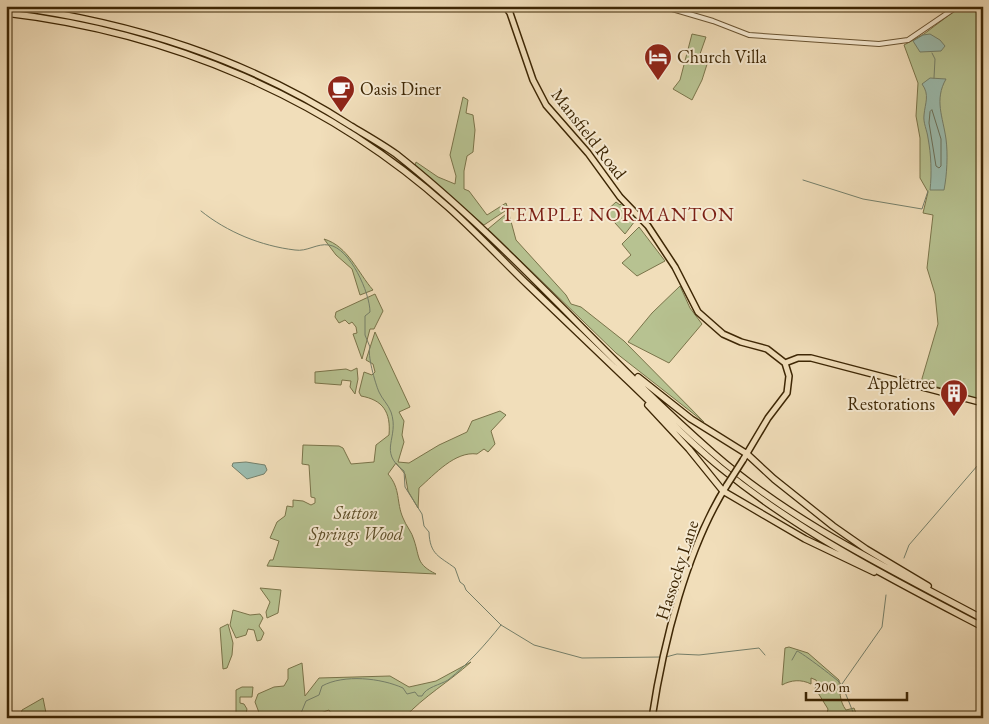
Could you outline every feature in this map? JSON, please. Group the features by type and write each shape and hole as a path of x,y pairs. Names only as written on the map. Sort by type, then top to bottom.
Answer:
{"highway":[{"path":"10,6 111,24 180,43 246,68 316,103 394,153 486,232 714,453 769,498 840,542 983,619"},
{"path":"6,13 110,31 167,46 241,75 296,101 360,140 404,171 469,227 706,454 766,502 813,533 983,627"},
{"path":"615,359 690,420 747,454 833,526 866,549 940,593 950,602"},
{"path":"619,372 633,391 689,449 723,491 805,539 915,590"}],"main road":[{"name":"Mansfield Road","path":"505,6 510,13 533,80 546,105 588,153 620,197 648,226 666,252 698,312 723,334 741,342 767,349 785,363"},
{"path":"785,363 798,358 811,358 983,403"},
{"name":"Hassocky Lane","path":"652,718 657,684 692,556 723,491 768,418 787,393 790,376 785,363"}],"street":[{"path":"662,6 713,21 749,35 884,44 908,40 958,6"}],"green space":[{"path":"961,6 983,6 983,401 921,382 938,324 935,294 927,268 933,215 923,213 928,192 920,178 920,138 916,116 918,83 904,45 924,34"},
{"path":"692,34 706,37 700,54 709,58 702,80 692,100 673,89 680,80"},
{"path":"463,97 468,100 466,113 473,115 475,130 473,152 467,156 464,171 464,189 469,191 487,215 506,203 508,209 484,225 415,166 416,162 438,177 455,184 456,176 450,155"},
{"path":"616,202 620,205 622,203 638,217 625,234 605,212"},
{"path":"506,214 509,214 516,240 566,295 571,304 581,307 624,341 704,422 616,353 488,229"},
{"path":"639,227 665,261 637,276 622,263 631,255 622,244"},
{"path":"324,239 340,248 346,254 373,290 360,295 352,269 336,255"},
{"path":"680,286 690,308 702,324 669,363 628,342 652,313"},
{"path":"375,294 383,311 374,329 370,329 362,359 353,334 357,333 356,327 352,322 349,324 345,320 339,323 335,317 336,312"},
{"name":"Sutton Springs Wood","path":"375,332 410,407 399,412 404,421 402,435 404,442 398,462 409,463 439,445 467,432 472,421 500,411 506,415 491,431 495,444 488,452 484,449 477,454 461,456 453,460 419,488 418,508 408,491 405,474 396,463 388,474 397,490 401,512 413,537 420,560 425,567 436,574 267,566 270,560 273,560 279,541 270,538 277,522 285,516 287,506 293,507 293,500 303,501 311,505 315,503 315,498 311,497 309,465 302,464 303,445 339,446 343,448 351,464 374,462 376,445 389,435 389,420 384,408 375,401 361,396 359,392 364,372 372,375 375,372 373,364 366,360"},
{"path":"357,368 358,379 355,394 350,387 351,381 342,380 341,385 315,383 315,372 346,369 351,371"},
{"path":"260,588 281,590 278,613 267,618 266,612 270,602"},
{"path":"233,610 250,615 260,614 263,618 259,626 264,633 261,640 257,641 254,630 248,629 246,635 236,638 230,625"},
{"path":"228,624 233,643 232,655 227,668 223,669 220,628"},
{"path":"789,647 808,653 839,680 840,695 844,707 846,710 854,708 858,718 826,718 828,709 815,688 818,685 816,680 811,678 811,684 804,681 796,681 782,685 785,648"},
{"path":"471,662 404,718 334,718 329,710 307,718 261,718 255,702 258,694 274,687 284,686 288,679 288,669 302,663 305,696 319,678 390,676 409,687 436,681"},
{"path":"242,687 253,687 252,697 240,697 240,703 244,704 247,709 245,718 236,718 236,690"},
{"path":"43,698 47,718 20,718 22,710"}],"water":[{"path":"930,34 940,40 945,46 941,51 920,52 913,41 923,35"},
{"path":"930,78 946,79 942,87 940,101 947,151 944,190 930,190 930,157 924,118 926,92 922,84"},
{"path":"246,462 265,465 267,470 264,474 247,479 232,466 233,463"}],"waterway":[{"path":"932,53 935,59 934,78"},
{"path":"803,180 863,199 922,209 928,191"},
{"path":"201,211 211,219 245,237 282,248 299,250 329,245 337,248 351,263 367,294 370,312 365,316 365,335 370,347 370,362 375,382 380,395 390,409 393,421 390,450 392,457 396,464 404,471 405,487 422,514 424,526 429,532 433,550 455,568 460,582 466,590 501,625 534,645 582,658 662,657"},
{"path":"904,558 909,545 978,465"},
{"path":"842,684 882,627 886,595"},
{"path":"299,718 306,701 319,695 322,686 341,680 374,680 403,688 407,694 415,692 418,696 422,696 427,690 448,680 455,674 476,654 501,625"},
{"path":"666,657 677,654 699,655 759,648 765,655"},
{"path":"792,660 797,651 813,661 840,683 855,718"}],"place":[{"name":"Church Villa","path":"658,81"},
{"name":"Oasis Diner","path":"341,113"},
{"name":"Appletree Restorations","path":"954,417"}],"district":[{"name":"TEMPLE NORMANTON","path":"618,214"}]}
